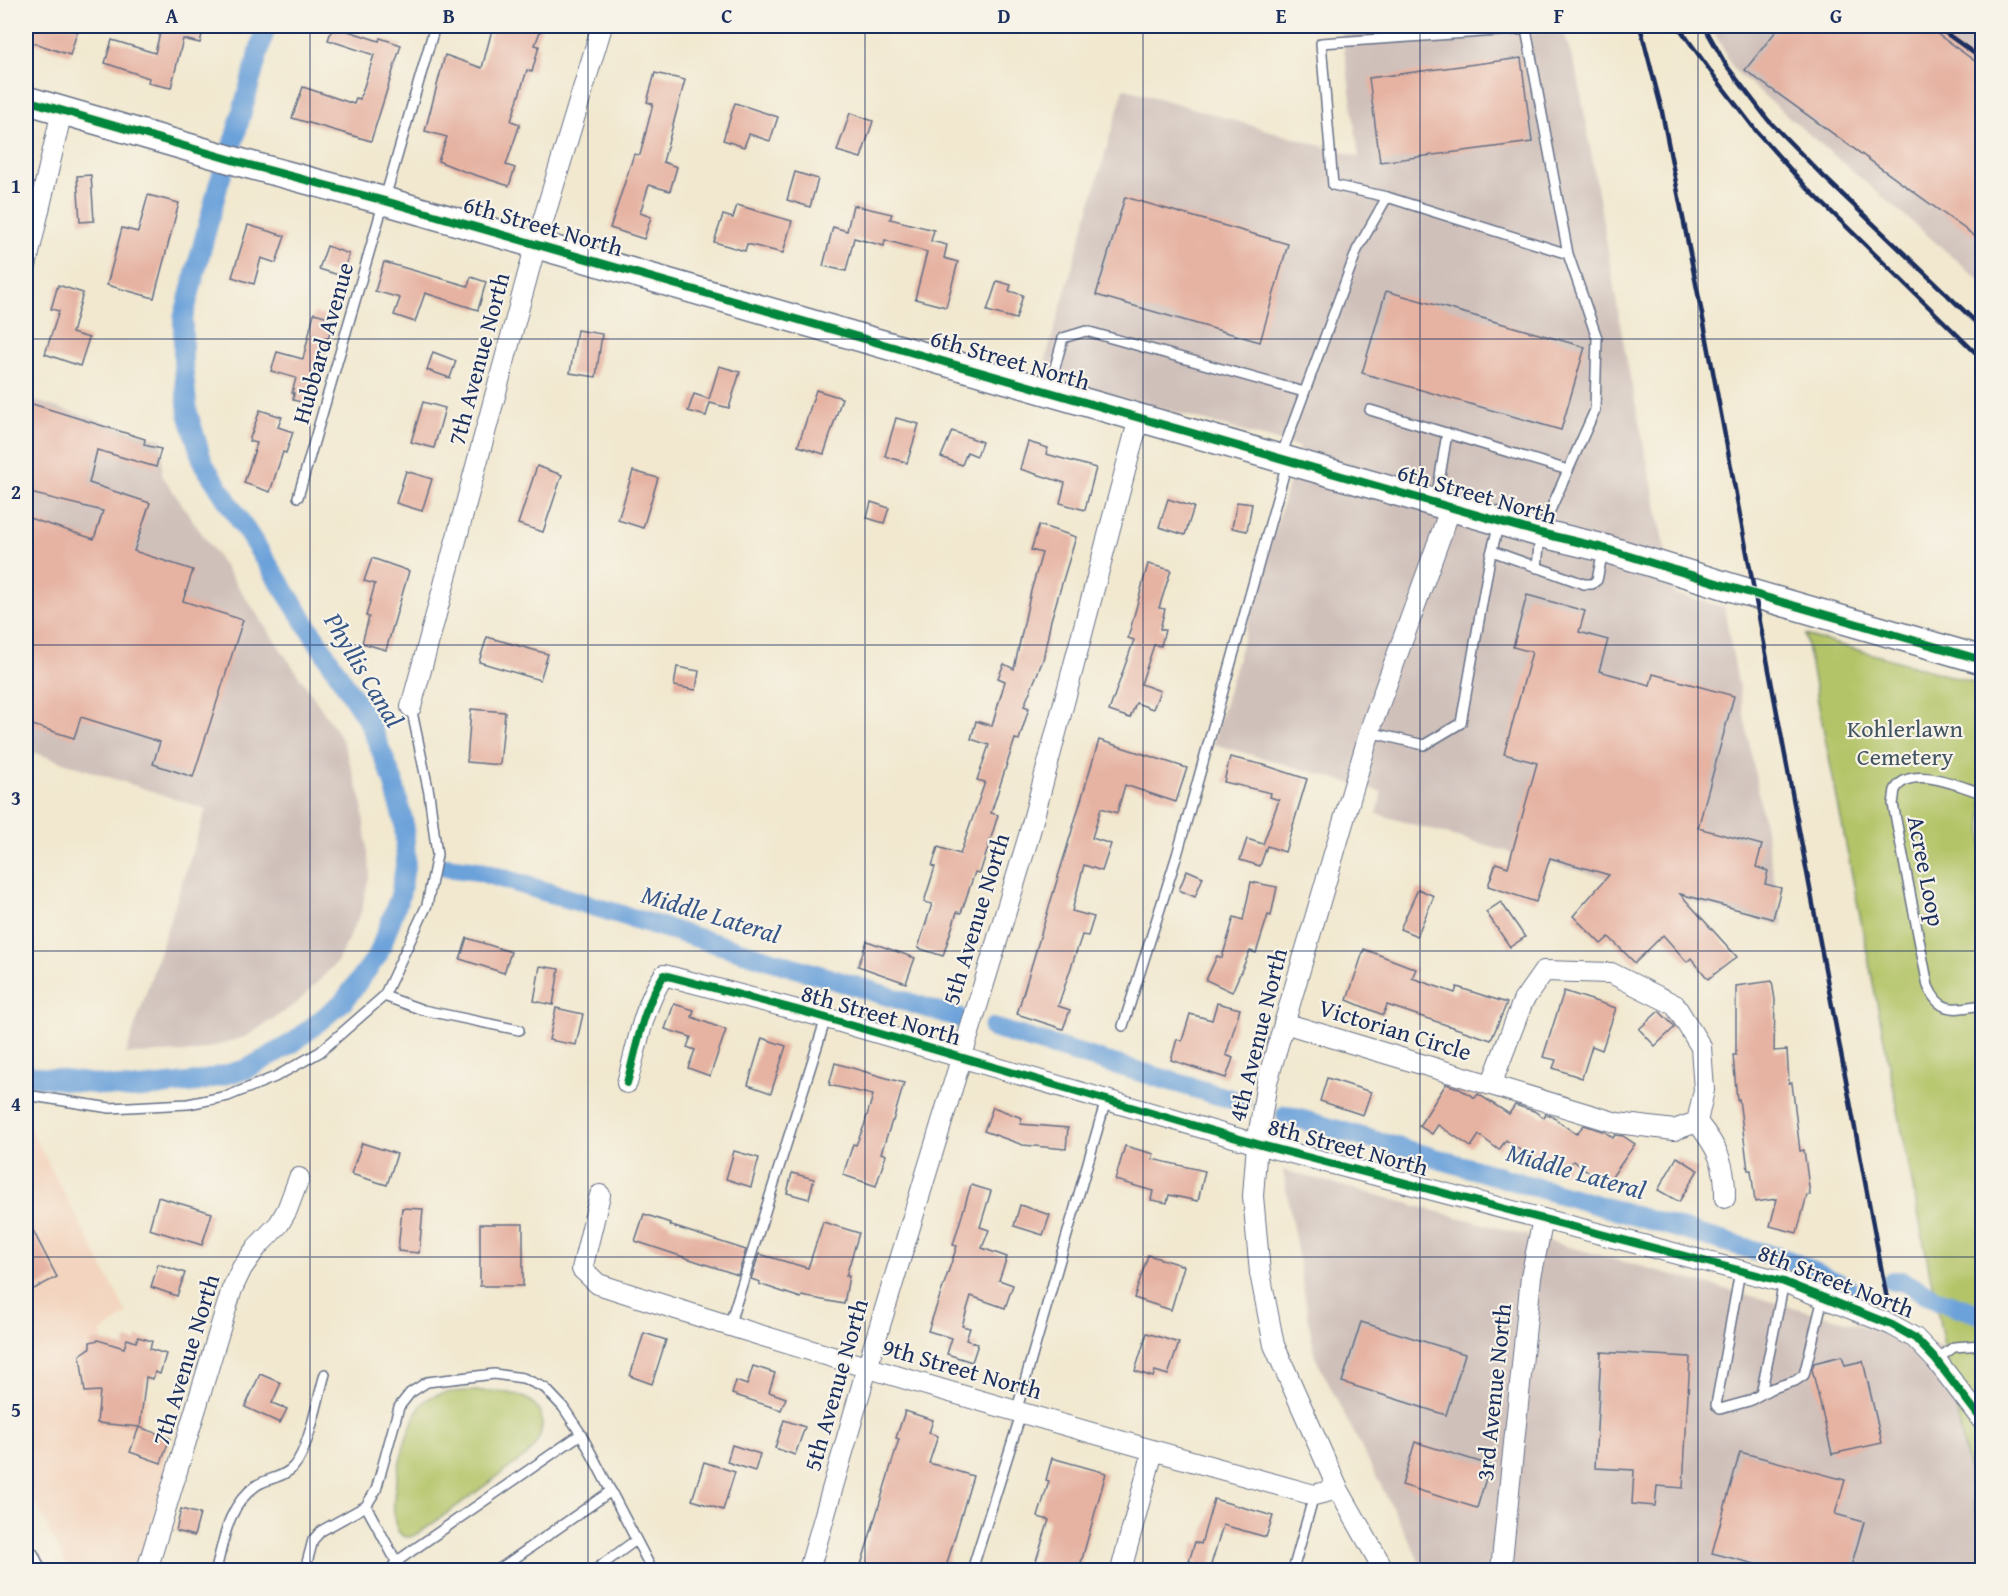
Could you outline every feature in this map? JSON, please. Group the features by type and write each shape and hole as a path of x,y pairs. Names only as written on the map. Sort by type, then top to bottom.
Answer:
{"street":[{"name":"7th Avenue North","path":"411,707 536,244 602,26"},
{"name":"6th Street North","path":"26,100 1540,533 1603,548 1983,660"},
{"path":"26,266 62,111"},
{"name":"5th Avenue North","path":"809,1570 867,1368 1028,839 1138,418"},
{"name":"4th Avenue North","path":"1384,1570 1338,1489 1274,1345 1260,1273 1253,1196 1257,1144 1267,1082 1369,732 1444,505"},
{"name":"Victorian Circle","path":"1284,1023 1617,1123 1674,1130 1697,1122 1704,1090 1701,1047 1675,1005 1611,973 1544,971 1523,1001 1491,1085"},
{"name":"8th Street North","path":"627,1083 646,1015 655,989 664,975 826,1018 1257,1144 1784,1282 1915,1338 1936,1360 1983,1420"},
{"path":"1697,1122 1710,1138 1721,1159 1725,1177 1725,1198"},
{"name":"7th Avenue North","path":"147,1570 232,1289 242,1268 257,1247 279,1224 299,1178"},
{"name":"9th Street North","path":"600,1195 582,1269 598,1284 867,1368 1153,1451 1314,1495 1338,1489"},
{"name":"3rd Avenue North","path":"1502,1570 1531,1277 1543,1220"},
{"path":"1121,1570 1153,1451"},
{"path":"26,1559 32,1570"}],"lane":[{"name":"Hubbard Avenue","path":"298,497 435,26"},
{"path":"1537,568 1540,533 1595,410 1597,338 1569,254 1526,29 1321,43 1333,185 1387,197 1569,254"},
{"path":"1123,1026 1177,855 1304,393 1357,250 1387,197"},
{"path":"1048,392 1064,338 1086,331 1304,393"},
{"path":"1370,410 1568,470"},
{"path":"1444,505 1447,433"},
{"path":"1369,732 1424,745 1461,723 1499,521"},
{"path":"1492,551 1584,584 1592,584 1597,580 1603,548"},
{"path":"26,1095 110,1108 188,1104 228,1096 275,1077 320,1052 384,996 427,905 437,855 429,793 411,707"},
{"name":"Acree Loop","path":"1983,793 1928,777 1916,777 1904,781 1895,790 1893,804 1928,986 1933,999 1943,1007 1956,1009 1983,1005"},
{"path":"384,996 423,1010 519,1030"},
{"path":"729,1326 826,1018"},
{"path":"972,1570 1106,1100"},
{"path":"1740,1271 1716,1405 1720,1409 1749,1401 1804,1375 1823,1298"},
{"path":"1761,1394 1784,1282"},
{"path":"1936,1360 1954,1347 1983,1345"},
{"path":"216,1570 226,1526 237,1503 258,1485 293,1467 302,1454 325,1374"},
{"path":"305,1570 313,1540 321,1531 366,1506 376,1490 399,1407 410,1393 427,1382 494,1374 524,1378 545,1388 562,1407 581,1434 652,1570"},
{"path":"390,1570 399,1566 581,1434"},
{"path":"498,1570 611,1491"},
{"path":"1293,1570 1314,1495"},
{"path":"366,1506 399,1566"},
{"path":"595,1570 636,1540"}],"shaded area":[{"path":"1341,26 1562,26 1578,76 1626,357 1674,594 1724,607 1783,926 1377,814 1382,792 1213,744 1299,447 1041,375 1124,88 1359,157"},
{"path":"1711,26 1982,26 1982,282 1734,70"},
{"path":"26,398 162,440 162,475 342,739 361,798 370,872 361,912 337,962 297,1003 247,1036 194,1052 126,1054 206,809 26,750"},
{"path":"26,1120 127,1314 101,1332 106,1386 149,1397 129,1452 168,1465 138,1570 69,1570 26,1485"},
{"path":"1283,1170 1945,1348 1982,1540 1982,1570 1424,1570 1315,1357"}],"green space":[{"name":"Kohlerlawn Cemetery","path":"1805,635 1982,685 1982,1540"},
{"path":"457,1391 489,1391 518,1395 527,1399 539,1411 542,1418 541,1434 533,1448 527,1455 419,1533 408,1537 399,1532 394,1517 394,1497 403,1449 418,1410 426,1400 440,1394"}],"building":[{"path":"33,26 79,26 70,55 28,41"},
{"path":"153,26 204,26 200,43 183,39 171,88 148,83 149,78 105,63 112,40 155,53 160,33 152,31"},
{"path":"333,26 379,41 380,38 401,45 371,141 292,118 303,87 354,104 356,98 360,99 374,55 328,40"},
{"path":"493,26 542,26 535,45 539,46 532,72 527,70 511,121 520,124 506,165 515,168 509,186 438,161 447,137 425,131 445,55 482,68"},
{"path":"1780,26 1926,26 1983,67 1983,242 1745,70"},
{"path":"1521,58 1532,142 1380,162 1369,78"},
{"path":"655,73 685,80 663,162 677,167 670,191 649,185 640,213 651,217 644,239 610,228 634,154 640,155 653,104 647,102"},
{"path":"735,103 778,117 770,141 749,134 744,147 723,140"},
{"path":"850,113 873,121 861,158 837,151"},
{"path":"795,172 818,179 810,207 787,200"},
{"path":"91,175 94,221 80,222 77,176"},
{"path":"148,195 179,203 154,298 107,285 122,228 138,232"},
{"path":"1125,197 1288,244 1260,342 1096,295"},
{"path":"737,205 792,221 783,253 747,244 745,251 714,242 723,215 733,218"},
{"path":"853,205 892,214 890,219 934,230 931,241 947,245 944,258 958,262 946,307 915,299 927,252 885,240 884,246 854,238 846,271 823,266 833,227 847,231"},
{"path":"248,225 285,236 276,263 261,258 254,284 232,277"},
{"path":"327,246 349,254 342,276 319,269"},
{"path":"384,262 468,286 471,277 486,282 478,310 425,293 415,322 394,315 400,298 375,291"},
{"path":"997,281 1011,285 1009,291 1023,295 1016,319 987,311"},
{"path":"58,285 83,293 72,333 89,338 80,366 45,354 59,311 51,309"},
{"path":"1386,291 1585,347 1561,430 1362,373"},
{"path":"314,313 333,318 325,353 320,352 305,403 293,400 294,393 292,393 296,378 271,371 277,352 303,359"},
{"path":"577,330 602,334 596,377 570,373"},
{"path":"433,352 456,361 450,378 427,370"},
{"path":"719,366 740,372 729,408 710,403 706,416 688,411 694,394 709,399"},
{"path":"816,390 842,398 824,454 798,446"},
{"path":"26,402 145,439 144,445 161,449 156,467 97,450 89,483 150,503 134,551 193,570 183,601 243,620 193,777 153,764 160,742 81,717 74,738 26,723 26,517 94,539 103,511 26,492"},
{"path":"423,402 445,408 434,448 411,442"},
{"path":"260,410 282,417 278,427 293,432 286,453 283,452 270,492 244,483 257,443 249,441"},
{"path":"896,418 919,424 907,463 885,456"},
{"path":"952,431 982,442 977,456 967,452 962,465 941,457"},
{"path":"1028,442 1048,448 1046,454 1096,468 1085,510 1060,503 1065,483 1020,469"},
{"path":"537,466 562,475 543,532 518,524"},
{"path":"406,471 432,479 422,511 396,503"},
{"path":"633,471 658,478 643,528 618,520"},
{"path":"1168,499 1194,507 1185,535 1159,527"},
{"path":"871,502 889,508 884,523 867,518"},
{"path":"1237,502 1252,504 1247,531 1232,528"},
{"path":"1039,525 1076,537 1051,620 1043,660 1024,706 1029,708 1019,740 1015,739 991,813 998,815 988,848 980,873 975,872 961,913 957,912 943,956 918,948 932,904 924,902 935,867 932,866 938,847 960,854 985,782 977,780 989,745 971,739 976,721 992,726 1005,681 998,678 1004,664 1014,669 1042,553 1031,550"},
{"path":"372,558 409,571 386,650 362,643 369,617 366,616 375,584 364,581"},
{"path":"1148,564 1171,570 1159,608 1165,609 1160,629 1165,630 1161,646 1154,645 1141,684 1160,691 1153,709 1136,703 1130,718 1109,711 1134,640 1128,638"},
{"path":"1527,595 1585,611 1579,632 1608,640 1599,671 1650,685 1653,674 1734,696 1698,828 1762,845 1756,867 1768,871 1765,884 1781,888 1773,919 1680,894 1737,957 1708,979 1691,958 1687,962 1663,935 1635,963 1609,937 1601,944 1573,916 1609,875 1550,858 1536,902 1488,886 1496,863 1508,867 1537,763 1504,754 1532,652 1513,647"},
{"path":"487,637 548,654 540,680 479,662"},
{"path":"677,667 699,671 696,690 674,686"},
{"path":"471,709 505,712 500,765 467,762"},
{"path":"1099,740 1187,768 1176,802 1125,785 1117,813 1101,808 1092,838 1111,844 1102,871 1084,865 1072,911 1094,917 1088,936 1082,935 1058,1006 1070,1010 1063,1029 1017,1014"},
{"path":"1230,757 1307,779 1285,852 1267,846 1260,866 1240,860 1247,839 1263,844 1279,800 1270,797 1271,793 1224,782"},
{"path":"1187,870 1203,877 1195,897 1179,890"},
{"path":"1251,882 1277,887 1271,916 1268,915 1256,953 1250,951 1232,992 1206,980 1217,956 1222,958 1234,917 1243,920"},
{"path":"1418,889 1434,896 1417,936 1400,929"},
{"path":"1501,902 1525,937 1510,947 1486,912"},
{"path":"467,938 511,952 504,973 460,959"},
{"path":"867,941 915,958 906,983 858,966"},
{"path":"1364,949 1416,969 1412,978 1455,993 1457,987 1507,1003 1491,1040 1387,1005 1383,1015 1347,1000"},
{"path":"540,966 559,969 553,1005 534,1001"},
{"path":"1772,981 1775,1000 1774,1051 1787,1050 1789,1083 1792,1083 1800,1151 1804,1150 1810,1195 1807,1195 1797,1233 1770,1226 1777,1199 1755,1202 1751,1170 1748,1170 1739,1099 1737,1100 1733,1055 1736,1055 1736,986"},
{"path":"1564,991 1616,1008 1602,1050 1592,1046 1582,1078 1553,1068 1556,1060 1543,1057"},
{"path":"1217,1003 1240,1009 1226,1055 1233,1058 1226,1078 1171,1060 1177,1039 1182,1041 1190,1014 1212,1020"},
{"path":"674,1004 694,1010 692,1017 726,1030 710,1076 688,1068 695,1050 687,1047 691,1037 665,1029"},
{"path":"556,1008 583,1014 576,1045 549,1040"},
{"path":"1659,1011 1675,1027 1655,1046 1639,1029"},
{"path":"762,1038 786,1046 771,1093 748,1085"},
{"path":"835,1063 904,1083 881,1153 886,1155 876,1186 843,1175 853,1144 856,1145 864,1126 873,1095 829,1085"},
{"path":"1327,1078 1371,1092 1363,1115 1320,1101"},
{"path":"1446,1084 1475,1098 1478,1094 1509,1114 1515,1105 1534,1111 1544,1118 1546,1114 1551,1116 1576,1134 1584,1125 1605,1132 1613,1138 1615,1135 1623,1136 1635,1144 1607,1184 1573,1161 1563,1173 1542,1157 1538,1163 1506,1140 1499,1150 1479,1135 1471,1147 1438,1125 1432,1134 1419,1126"},
{"path":"993,1107 1022,1118 1020,1124 1068,1128 1066,1149 1023,1145 984,1131"},
{"path":"362,1143 397,1154 387,1185 351,1174"},
{"path":"1125,1146 1154,1154 1152,1159 1205,1171 1198,1201 1169,1195 1167,1203 1151,1200 1153,1191 1115,1180"},
{"path":"734,1151 759,1158 751,1187 726,1179"},
{"path":"1677,1157 1698,1170 1679,1202 1658,1190"},
{"path":"792,1173 814,1179 809,1199 787,1193"},
{"path":"971,1185 991,1191 980,1227 989,1230 982,1248 1007,1257 999,1280 1013,1285 1005,1308 971,1296 962,1326 970,1328 966,1340 978,1344 972,1362 947,1354 952,1338 928,1331 957,1246 953,1245"},
{"path":"158,1197 212,1213 202,1245 149,1229"},
{"path":"1020,1205 1050,1215 1043,1235 1014,1226"},
{"path":"402,1208 423,1209 419,1253 398,1251"},
{"path":"644,1214 670,1223 669,1225 746,1250 738,1275 635,1241"},
{"path":"26,1217 57,1277 32,1290 26,1278"},
{"path":"823,1222 859,1233 846,1276 849,1276 844,1304 802,1296 801,1298 759,1284 760,1282 751,1279 759,1254 808,1268"},
{"path":"480,1224 523,1224 523,1286 480,1286"},
{"path":"1148,1255 1184,1266 1171,1310 1134,1298"},
{"path":"158,1264 185,1273 177,1296 151,1287"},
{"path":"1361,1322 1465,1354 1446,1415 1342,1382"},
{"path":"644,1333 666,1340 652,1384 630,1376"},
{"path":"1147,1333 1179,1343 1168,1375 1155,1371 1153,1377 1135,1371"},
{"path":"138,1337 152,1341 150,1349 166,1354 160,1374 155,1372 153,1379 146,1377 140,1427 97,1423 100,1391 85,1392 80,1355 90,1348 90,1342 98,1340 124,1348 127,1339 136,1342"},
{"path":"1601,1352 1690,1357 1683,1488 1657,1486 1655,1506 1632,1504 1634,1470 1595,1468"},
{"path":"1842,1356 1845,1365 1863,1361 1882,1443 1832,1454 1812,1369 1814,1363"},
{"path":"753,1366 775,1373 769,1392 786,1398 781,1410 732,1394 736,1381 747,1385"},
{"path":"260,1374 281,1383 272,1403 287,1409 280,1423 245,1407"},
{"path":"905,1411 933,1420 929,1433 938,1436 929,1463 973,1476 945,1570 880,1570 861,1565 899,1439 896,1438"},
{"path":"784,1420 805,1427 795,1455 775,1448"},
{"path":"139,1427 170,1438 161,1463 130,1452"},
{"path":"1415,1442 1490,1465 1477,1508 1402,1485"},
{"path":"732,1445 760,1454 755,1471 727,1462"},
{"path":"1740,1452 1845,1480 1835,1514 1864,1522 1850,1570 1778,1570 1712,1553"},
{"path":"1052,1458 1106,1473 1079,1570 1033,1570 1049,1520 1038,1517 1049,1481 1046,1480"},
{"path":"704,1462 735,1472 723,1510 692,1500"},
{"path":"1214,1499 1273,1516 1266,1537 1223,1525 1210,1568 1189,1561 1195,1542 1201,1544"},
{"path":"181,1509 200,1514 194,1536 176,1531"}],"waterway":[{"name":"Phyllis Canal","path":"26,1075 132,1089 197,1082 247,1069 294,1042 344,1001 378,955 400,896 406,861 404,824 393,780 369,722 203,463 188,413 183,364 183,319 219,183 235,137 266,26"},
{"name":"Middle Lateral","path":"446,867 478,871 960,1018"},
{"name":"Middle Lateral","path":"993,1028 1241,1102"},
{"name":"Middle Lateral","path":"1286,1115 1788,1260 1847,1287"},
{"name":"Middle Lateral","path":"1892,1281 1902,1281 1938,1300 1982,1315"}],"railway":[{"path":"1640,26 1661,107 1705,329 1887,1299"},
{"path":"1678,26 1757,132 1806,187 1982,359"},
{"path":"1704,26 1726,65 1768,120 1982,328"},
{"path":"1936,26 1982,59"}],"cycle path":[{"path":"26,100 1540,533 1603,548 1982,660"},
{"path":"627,1083 646,1013 664,975 816,1015 1257,1144 1784,1282 1892,1325 1915,1338 1936,1360 1982,1420"}]}
